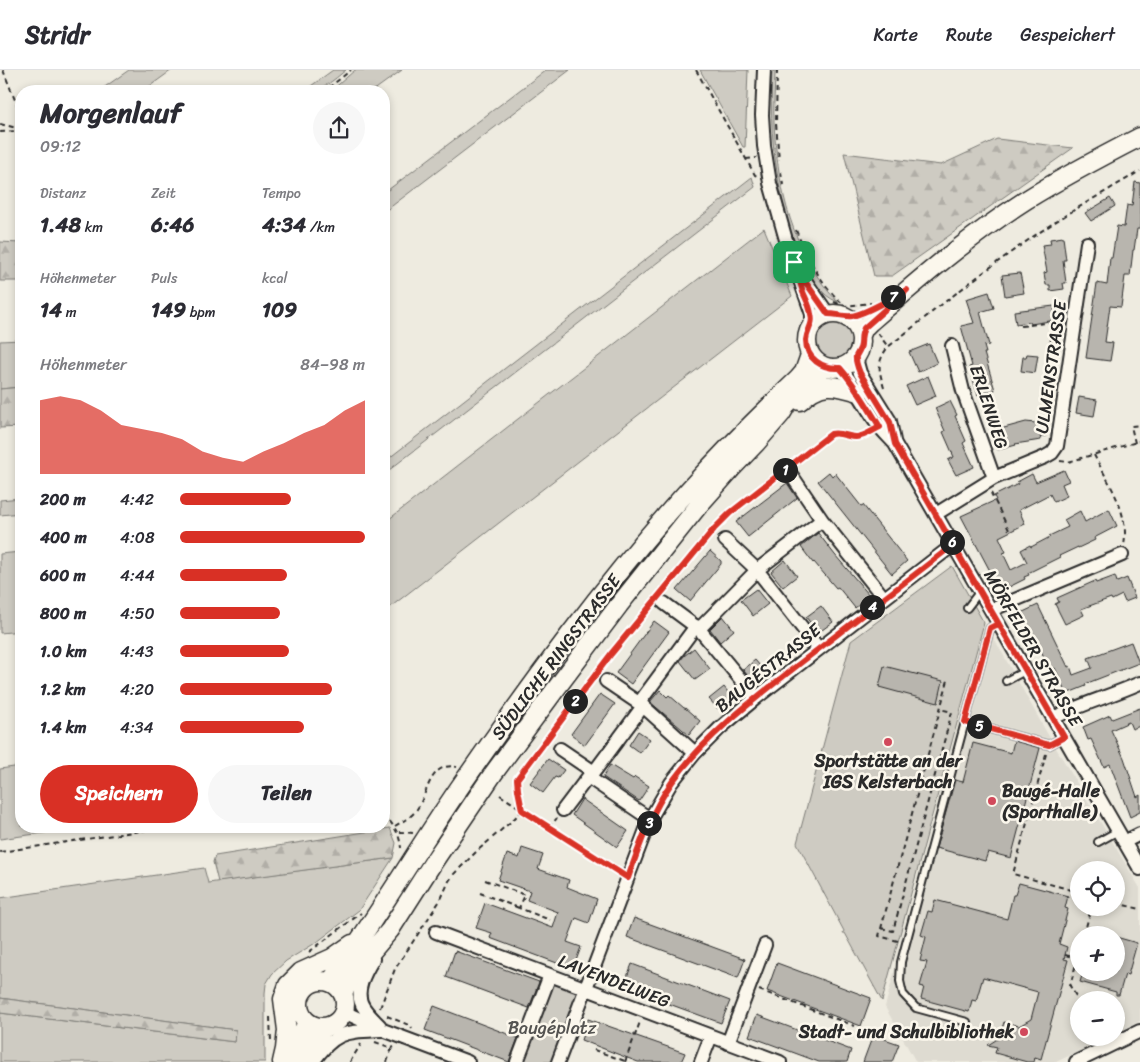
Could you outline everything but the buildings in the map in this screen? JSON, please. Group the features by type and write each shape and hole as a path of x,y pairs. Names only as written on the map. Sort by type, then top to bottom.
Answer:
{"main road":[{"path":"856,358 860,351 861,335 864,328 907,290 968,241 1025,201 1086,165 1140,137"},
{"path":"852,310 855,316 907,290"},
{"path":"812,324 817,319 828,314 838,314 852,310"},
{"path":"852,310 853,321 861,335"},
{"name":"SÜDLICHE RINGSTRASSE","path":"336,988 361,938 414,855 530,688 640,546 685,494 804,372 810,355 806,339 812,324"},
{"path":"810,355 816,362 832,367"},
{"name":"SÜDLICHE RINGSTRASSE","path":"336,988 346,984 354,971 390,930 493,774 588,645 699,505 756,443 808,380 832,367 849,364 856,358"},
{"path":"781,414 795,405 814,388 841,386 859,392"},
{"path":"282,1062 287,1030 283,999 288,985 301,972 332,958 361,938"},
{"path":"336,988 322,981 313,982 306,987 298,1000 300,1014 306,1022 314,1027 323,1028 334,1025 340,1020 344,1012"},
{"name":"SÜDLICHE RINGSTRASSE","path":"336,988 346,1002 344,1012"},
{"path":"290,1062 302,1038 306,1022"},
{"path":"308,1062 323,1028"}],"street":[{"path":"764,70 762,115 764,146 770,183 801,287 812,314 812,324"},
{"name":"ULMENSTRASSE","path":"936,514 990,480 1045,457 1052,453 1057,446 1086,243"},
{"path":"794,262 828,314"},
{"name":"ERLENWEG","path":"952,346 990,480"},
{"name":"MÖRFELDER STRASSE","path":"856,358 860,373 890,422 895,444"},
{"name":"MÖRFELDER STRASSE","path":"832,367 850,379 880,427 895,444 1140,869"},
{"path":"789,469 822,520 884,598"},
{"path":"563,810 697,628 757,570 822,520"},
{"path":"725,540 757,570 819,649"},
{"name":"BAUGÉSTRASSE","path":"586,988 650,819 672,783 695,753 720,728 756,698 953,545"},
{"path":"991,610 1122,555"},
{"path":"658,601 697,628 756,698"},
{"path":"606,681 641,704 695,753"},
{"path":"1053,718 1140,683"},
{"path":"560,749 650,819"},
{"path":"1121,836 1140,834"},
{"name":"SÜDLICHE RINGSTRASSE","path":"383,1030 362,1006 359,996 366,970 390,930"},
{"name":"LAVENDELWEG","path":"436,932 780,1062"},
{"path":"728,1043 765,945"},
{"path":"517,1062 550,975"},
{"path":"558,1062 586,988"},
{"path":"344,1012 383,1030 468,1062"},
{"path":"313,1062 325,1046 338,1036 351,1032 383,1030"},
{"path":"1076,1062 1140,1031"},
{"path":"701,1062 711,1036"}],"lane":[{"path":"967,608 980,591"},
{"path":"967,1022 916,1008 903,994 900,981 901,962 990,628 998,624"},
{"path":"1006,681 1025,670"},
{"path":"965,722 994,726 1049,745 1064,737"},
{"path":"1098,842 1121,836"}],"path":[{"path":"3,70 15,100"},
{"path":"332,85 351,70"},
{"path":"696,70 754,175 770,183"},
{"path":"777,70 776,124 779,162"},
{"path":"0,124 15,128"},
{"path":"0,132 15,131"},
{"path":"780,170 784,190"},
{"path":"886,394 879,364 882,355 888,347 998,262 1056,222 1140,170"},
{"path":"796,229 817,271 832,292 845,306 852,310"},
{"path":"1020,326 1076,320"},
{"path":"1135,443 1131,426 1140,425"},
{"path":"522,810 517,779 611,654 658,601 714,529 730,513 789,469 831,434 838,433 855,437 880,427"},
{"path":"1045,457 1068,462 1140,441"},
{"path":"1094,455 1120,506 1125,536 1122,555"},
{"path":"990,480 1010,532"},
{"path":"906,943 879,936 948,680"},
{"path":"881,928 893,931 912,864 952,712 940,709"},
{"path":"1049,745 1013,874 1070,890"},
{"path":"395,826 416,811 430,782 440,769 448,766 462,768"},
{"path":"500,795 628,878"},
{"path":"381,1013 379,1009 395,969 441,899 453,875 522,810"},
{"path":"390,821 395,826 400,838 401,854"},
{"path":"0,852 126,833"},
{"path":"486,880 525,895 520,908"},
{"path":"480,893 550,920"},
{"path":"1125,905 1140,909"},
{"path":"308,953 360,913"},
{"path":"1065,955 1070,956"},
{"path":"749,986 856,1026"},
{"path":"594,1050 626,1062 644,1010"},
{"path":"270,1015 271,1042"},
{"path":"370,1041 392,1048 406,1044 411,1026 384,1015"},
{"path":"350,1062 363,1039"},
{"path":"387,1062 392,1048"}],"shaded area":[{"path":"986,624 1047,733 1124,861 1070,861 1070,916 1125,916 1125,863 1140,888 1140,1021 1125,1028 1125,991 1070,991 1070,1046 1089,1046 1056,1062 916,1062 885,1007"}],"green space":[{"path":"129,70 172,70 151,85 108,85"},
{"path":"333,70 346,70 325,85 312,85"},
{"path":"355,70 402,70 381,85 338,85"},
{"path":"546,70 570,70 390,207 390,188"},
{"path":"700,70 748,70 745,147 743,147"},
{"path":"772,70 775,70 774,117 776,147 779,171 790,219 809,263 822,284 838,302 826,295 814,281 796,247 787,221 774,147 771,102"},
{"path":"997,139 1073,148 892,276 874,276 844,153 941,165"},
{"path":"752,177 755,187 390,469 390,457"},
{"path":"764,228 792,296 390,607 390,518"},
{"path":"0,242 15,243 15,281 0,281"},
{"path":"833,319 845,323 851,329 855,341 851,353 845,359 833,363 821,359 815,353 811,341 815,329 821,323"},
{"path":"15,340 15,388 0,389 0,341"},
{"path":"15,388 15,427 0,428 0,389"},
{"path":"15,499 15,514 0,515 0,500"},
{"path":"15,553 15,632 0,633 0,554"},
{"name":"Sportstätte an der IGS Kelsterbach","path":"952,566 984,623 882,1001 845,933 843,933 844,931 797,843 851,641"},
{"path":"15,767 15,833 43,833 0,839 0,769"},
{"path":"390,828 396,843 393,858 218,882 213,862 215,856 359,833 390,833"},
{"path":"393,858 359,910 317,942 286,961 272,974 266,984 265,993 265,1062 0,1062 0,1013 235,1042 236,1030 0,998 0,898 204,868 208,883"},
{"name":"Baugéplatz","path":"546,978 589,994 563,1062 514,1062"},
{"path":"0,998 236,1030 235,1042 0,1013"}],"place":[{"name":"Sportstätte an der IGS Kelsterbach","path":"888,742"},
{"name":"Baugé-Halle (Sporthalle)","path":"992,801"},
{"name":"Stadt- und Schulbibliothek","path":"1024,1032"}],"route":[{"path":"794,262 828,314 855,316 907,290 864,328 861,335 860,351 856,358 857,366 890,422 895,444 1064,737 1049,745 965,722 990,628 998,624 953,545 756,698 720,728 695,753 672,783 650,819 628,878 522,810 517,779 611,654 714,529 730,513 831,434 838,433 855,437 880,427 859,392 840,368 825,367 816,362 810,355 806,339 812,324 812,314 794,262"}]}
